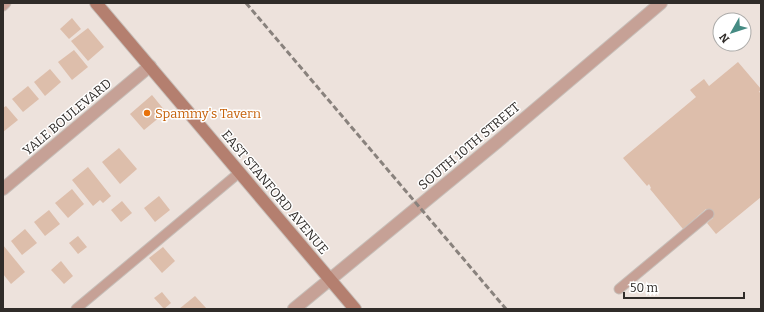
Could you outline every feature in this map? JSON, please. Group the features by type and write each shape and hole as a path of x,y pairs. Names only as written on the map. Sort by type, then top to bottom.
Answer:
{"main road":[{"name":"EAST STANFORD AVENUE","path":"96,3 355,309"}],"street":[{"name":"SOUTH 10TH STREET","path":"294,309 497,142 662,3"},
{"name":"YALE BOULEVARD","path":"3,189 150,66"}],"lane":[{"path":"3,6 6,3"},
{"path":"76,309 240,172"},
{"path":"619,290 709,214"}],"building":[{"path":"72,18 81,29 69,39 60,29"},
{"path":"88,28 104,47 88,61 71,41"},
{"path":"74,50 88,67 72,80 58,62"},
{"path":"738,62 761,89 759,92 761,93 761,197 716,234 707,223 713,218 706,209 683,229 650,189 649,184 647,186 623,158 696,97 690,90 704,79 709,86"},
{"path":"50,69 61,82 45,96 34,82"},
{"path":"28,86 39,99 23,112 12,99"},
{"path":"152,95 166,112 144,130 130,114"},
{"path":"6,106 18,120 3,132 3,108"},
{"path":"119,148 137,169 120,184 102,162"},
{"path":"88,167 111,196 103,203 100,200 93,206 72,180"},
{"path":"72,189 84,204 68,218 55,203"},
{"path":"159,196 170,210 155,222 144,208"},
{"path":"122,201 132,213 121,222 111,210"},
{"path":"49,210 60,224 45,236 34,222"},
{"path":"25,229 37,243 22,255 11,241"},
{"path":"78,236 87,247 78,254 69,243"},
{"path":"3,245 25,272 11,284 3,274"},
{"path":"163,247 175,261 162,273 149,258"},
{"path":"61,261 73,276 64,284 51,270"},
{"path":"162,292 171,303 164,309 154,298"},
{"path":"195,296 207,309 179,309"}],"railway":[{"path":"246,3 506,309"}],"place":[{"name":"Spammy's Tavern","path":"147,113"}]}
